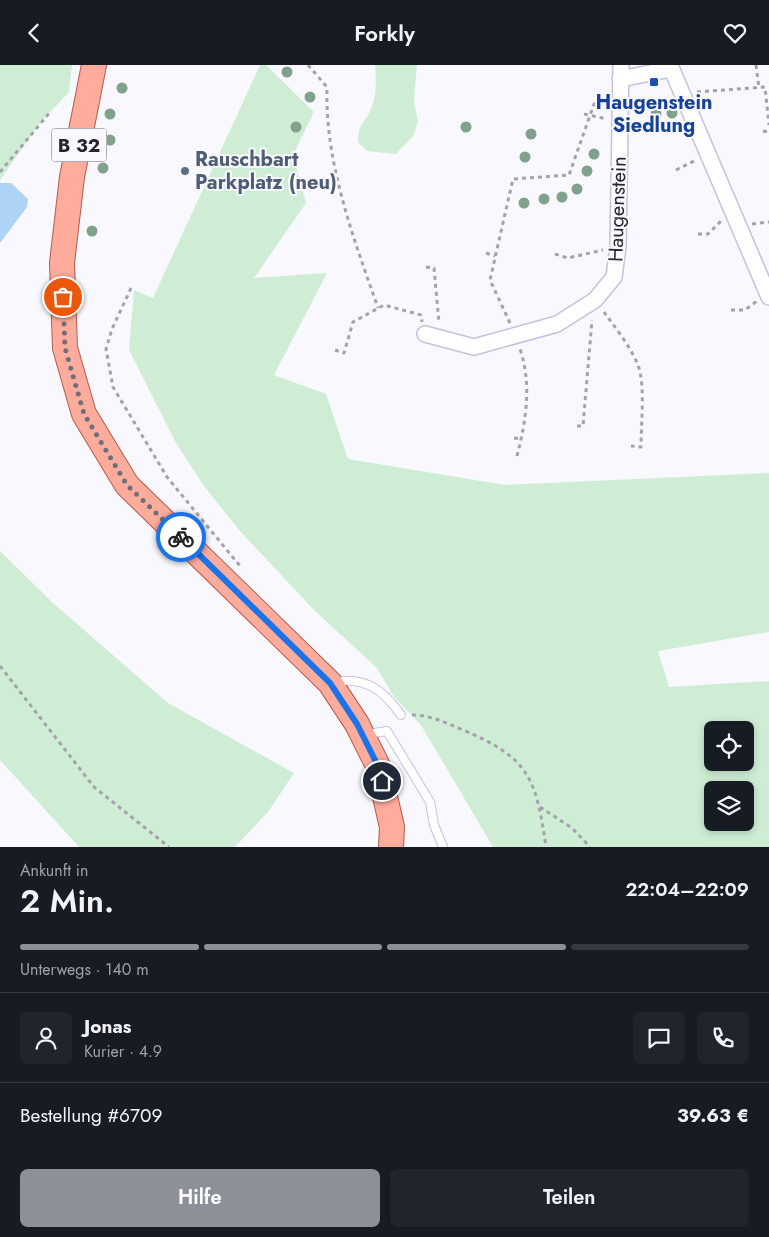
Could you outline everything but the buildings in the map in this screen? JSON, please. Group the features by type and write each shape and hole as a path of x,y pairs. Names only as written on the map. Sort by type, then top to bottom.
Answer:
{"main road":[{"name":"B 32","path":"94,65 72,177 62,263 65,348 84,414 127,485 330,683 363,735 378,766 392,827 392,847"}],"street":[{"name":"Haugenstein","path":"425,335 474,347 557,324 595,299 614,277 618,247 621,72 670,67 768,295"}],"lane":[{"path":"330,683 346,680 370,685 386,695 401,715"},
{"path":"363,735 387,731 430,802 434,825 443,847"}],"path":[{"path":"308,65 327,87 327,120 333,165 378,308"},
{"path":"756,65 759,88"},
{"path":"681,93 765,87 769,125"},
{"path":"517,456 526,422 527,387 525,362 516,335 490,280 512,179 569,175 594,104 620,97"},
{"path":"0,172 51,111"},
{"path":"584,115 590,116"},
{"path":"763,131 769,132"},
{"path":"676,170 708,155"},
{"path":"698,234 708,234 731,211"},
{"path":"555,254 568,257 618,247"},
{"path":"486,253 495,256"},
{"path":"426,267 434,268 438,314"},
{"path":"131,288 112,329 106,349 113,387 167,477 247,574"},
{"path":"732,309 745,310 768,295"},
{"path":"577,426 583,426 590,332 595,299"},
{"path":"595,299 621,336 639,369 642,404 640,447 631,445"},
{"path":"335,351 344,353 353,322 384,305 421,315 425,335"},
{"path":"514,438 522,439"},
{"path":"0,666 94,787 169,847"},
{"path":"401,715 426,715 489,741 514,758 532,781 540,806 546,847"},
{"path":"540,806 572,828 590,847"}],"green space":[{"path":"0,65 72,65 69,92 40,123 0,180"},
{"path":"260,65 266,65 314,112 293,155 306,203 254,278 327,273 274,375 326,394 348,459 505,485 769,473 769,632 658,651 669,687 769,681 769,847 493,847 421,725 394,697 377,668 314,610 239,530 204,486 176,443 129,350 134,290 153,298"},
{"path":"375,65 417,65 414,101 418,122 413,136 396,154 367,151 358,142 361,126 373,104 376,82"},
{"path":"0,551 53,603 168,703 294,773 268,812 235,847 79,847 0,760"}],"water":[{"path":"0,183 11,183 28,199 27,207 0,243"}],"way so far":[{"path":"63,297 65,348 84,414 127,485 181,537"}],"place":[{"name":"Haugenstein Siedlung","path":"654,82"},
{"name":"Rauschbart Parkplatz (neu)","path":"185,171"}],"route":[{"path":"181,537 330,683 357,724 378,766 382,781"}]}
